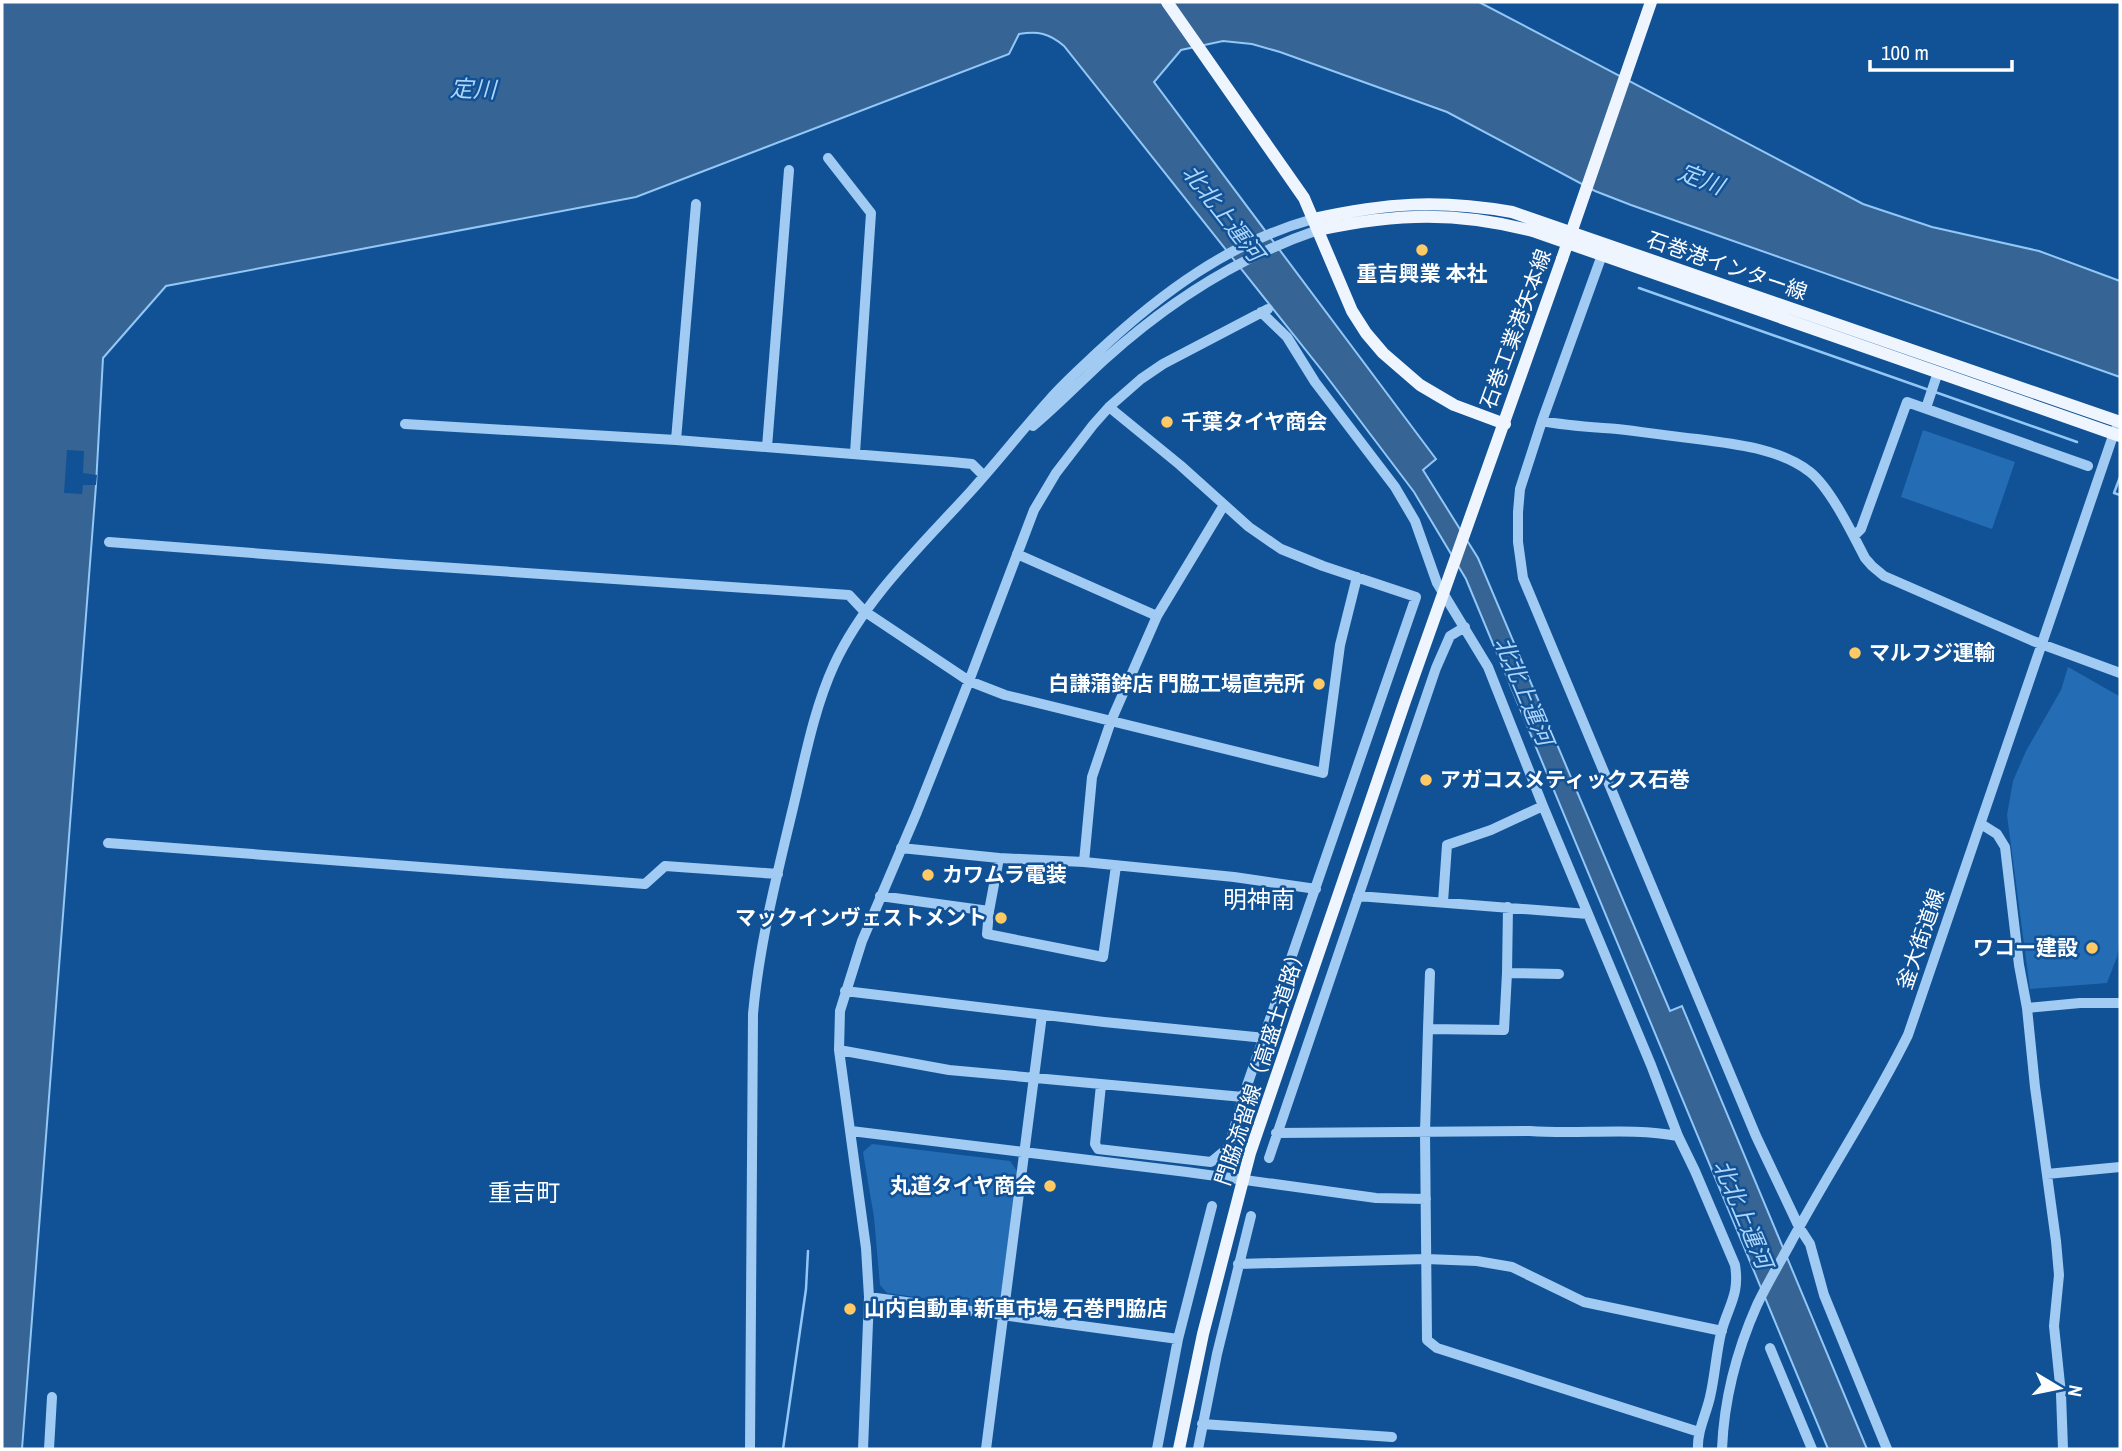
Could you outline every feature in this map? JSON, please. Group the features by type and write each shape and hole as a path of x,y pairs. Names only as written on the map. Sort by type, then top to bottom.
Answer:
{"main road":[{"name":"石巻工業港矢本線","path":"1167,2 1304,198 1352,311 1366,333 1383,354 1420,385 1472,412 1505,424 1650,2"},
{"name":"石巻港インター線","path":"1316,225 1367,208 1405,204 1448,204 1512,212 2118,428"},
{"name":"石巻港インター線","path":"1316,225 1413,215 1482,219 1509,224 1938,372 2118,428"},
{"name":"門脇流留線（高盛土道路）","path":"1179,1449 1203,1334 1243,1180 1290,1034 1505,424"}],"street":[{"path":"828,158 871,214 855,453"},
{"path":"767,447 789,170"},
{"path":"677,440 696,204"},
{"path":"750,1449 753,1014 757,972 809,740 822,693 835,663 864,611 1051,398 1127,325 1179,283 1223,256 1277,231 1316,225"},
{"path":"1016,439 1146,325 1192,290 1316,225"},
{"path":"1602,255 1520,489 1518,532 1523,578 1756,1136 1798,1227 1815,1255 1824,1295 1887,1449"},
{"path":"863,1449 869,1297 866,1248 839,1050 840,1010 845,991 880,896 969,681 1034,510 1056,473 1109,407 1141,379 1163,364 1264,310 1395,488 1415,521 1437,583 1488,667 1678,1136 1735,1265 1736,1292 1722,1331 1710,1397 1699,1432 1698,1449"},
{"path":"1926,408 1938,372"},
{"path":"1854,536 1861,529 1907,402 2088,466"},
{"path":"1101,1085 1095,1144 1098,1149 1211,1161 1229,1147 1243,1097 1416,597 1280,549 1250,527 1109,407"},
{"path":"1542,421 1565,426 1616,429 1719,442 1784,458 1809,471 1823,485 1865,558 1884,576 2042,644 2120,673"},
{"path":"405,424 855,453 972,464 984,476"},
{"name":"釜大街道線","path":"1721,1449 1726,1405 1735,1365 1758,1304 1798,1227 1891,1070 1908,1035 2118,428"},
{"path":"1084,862 1092,777 1111,721 1157,616 1224,505"},
{"path":"109,542 395,565 849,595 864,611 969,681 1005,695 1323,773 1340,645 1357,577"},
{"path":"1017,554 1157,616"},
{"path":"1269,1158 1445,643 1450,636 1465,627"},
{"path":"1443,902 1447,845 1491,830 1543,806"},
{"path":"1981,824 1997,834 2005,847 2027,1008 2059,1275 2054,1326 2062,1394 2063,1449"},
{"path":"108,843 645,884 665,866 778,874"},
{"path":"901,848 999,858 1084,862 1234,877 1316,889"},
{"path":"999,858 987,934 1103,957 1116,866"},
{"path":"880,896 989,911"},
{"path":"1358,896 1588,914"},
{"path":"1428,1029 1504,1030 1508,907"},
{"path":"1430,973 1425,1132 1427,1340 1437,1348 1699,1432"},
{"path":"1507,973 1559,974"},
{"path":"845,991 1265,1038"},
{"path":"2027,1008 2080,1003 2120,1003"},
{"path":"986,1449 1042,1015"},
{"path":"839,1050 949,1070 1243,1097"},
{"path":"851,1131 1376,1198 1426,1199"},
{"path":"1276,1133 1530,1131 1564,1134 1653,1131 1678,1136"},
{"path":"2047,1174 2120,1167"},
{"path":"1157,1449 1178,1339 1212,1206"},
{"path":"1198,1449 1251,1216"},
{"path":"1238,1264 1426,1259 1477,1261 1512,1267 1584,1302 1722,1331"},
{"path":"869,1297 1178,1339"},
{"path":"1770,1348 1812,1449"},
{"path":"49,1449 52,1397"},
{"path":"1202,1424 1392,1437"}],"shaded area":[{"path":"1923,430 2015,462 1992,529 1901,497"},
{"path":"2068,667 2119,696 2120,940 2107,983 2030,989 2007,815 2013,781 2026,751 2061,690"},
{"path":"872,1144 1010,1161 1017,1171 1000,1302 994,1308 887,1293 880,1285 874,1217 863,1152"}],"water":[{"path":"2,2 1479,2 1863,204 1932,227 2039,251 2120,281 2120,377 1631,205 1595,191 1447,112 1280,52 1252,44 1223,41 1181,50 1154,82 1436,459 1423,470 1478,558 1670,1011 1682,1006 1867,1449 1828,1449 1466,579 1414,492 1324,373 1064,46 1053,38 1032,33 1019,34 1009,54 636,197 166,286 103,358 96,485 22,1449 2,1449"}],"pier":[{"path":"67,450 84,451 83,473 97,475 96,485 83,485 82,494 64,493"}],"waterway":[{"path":"1639,288 1929,390"},
{"path":"1935,392 2077,442"},
{"path":"2120,477 2114,493 2120,495"},
{"path":"783,1449 806,1289 808,1251"}],"place":[{"name":"重吉興業 本社","path":"1422,250"},
{"name":"千葉タイヤ商会","path":"1167,422"},
{"name":"マルフジ運輸","path":"1855,653"},
{"name":"白謙蒲鉾店 門脇工場直売所","path":"1319,684"},
{"name":"アガコスメティックス石巻","path":"1426,780"},
{"name":"カワムラ電装","path":"928,875"},
{"name":"マックインヴェストメント","path":"1001,918"},
{"name":"ワコー建設","path":"2092,948"},
{"name":"丸道タイヤ商会","path":"1050,1186"},
{"name":"山内自動車 新車市場 石巻門脇店","path":"850,1309"}],"district":[{"name":"明神南","path":"1259,900"},
{"name":"重吉町","path":"524,1193"}],"water label":[{"name":"定川","path":"473,89"},
{"name":"定川","path":"1701,179"},
{"name":"北北上運河","path":"1223,213"},
{"name":"北北上運河","path":"1524,691"},
{"name":"北北上運河","path":"1743,1214"}]}
